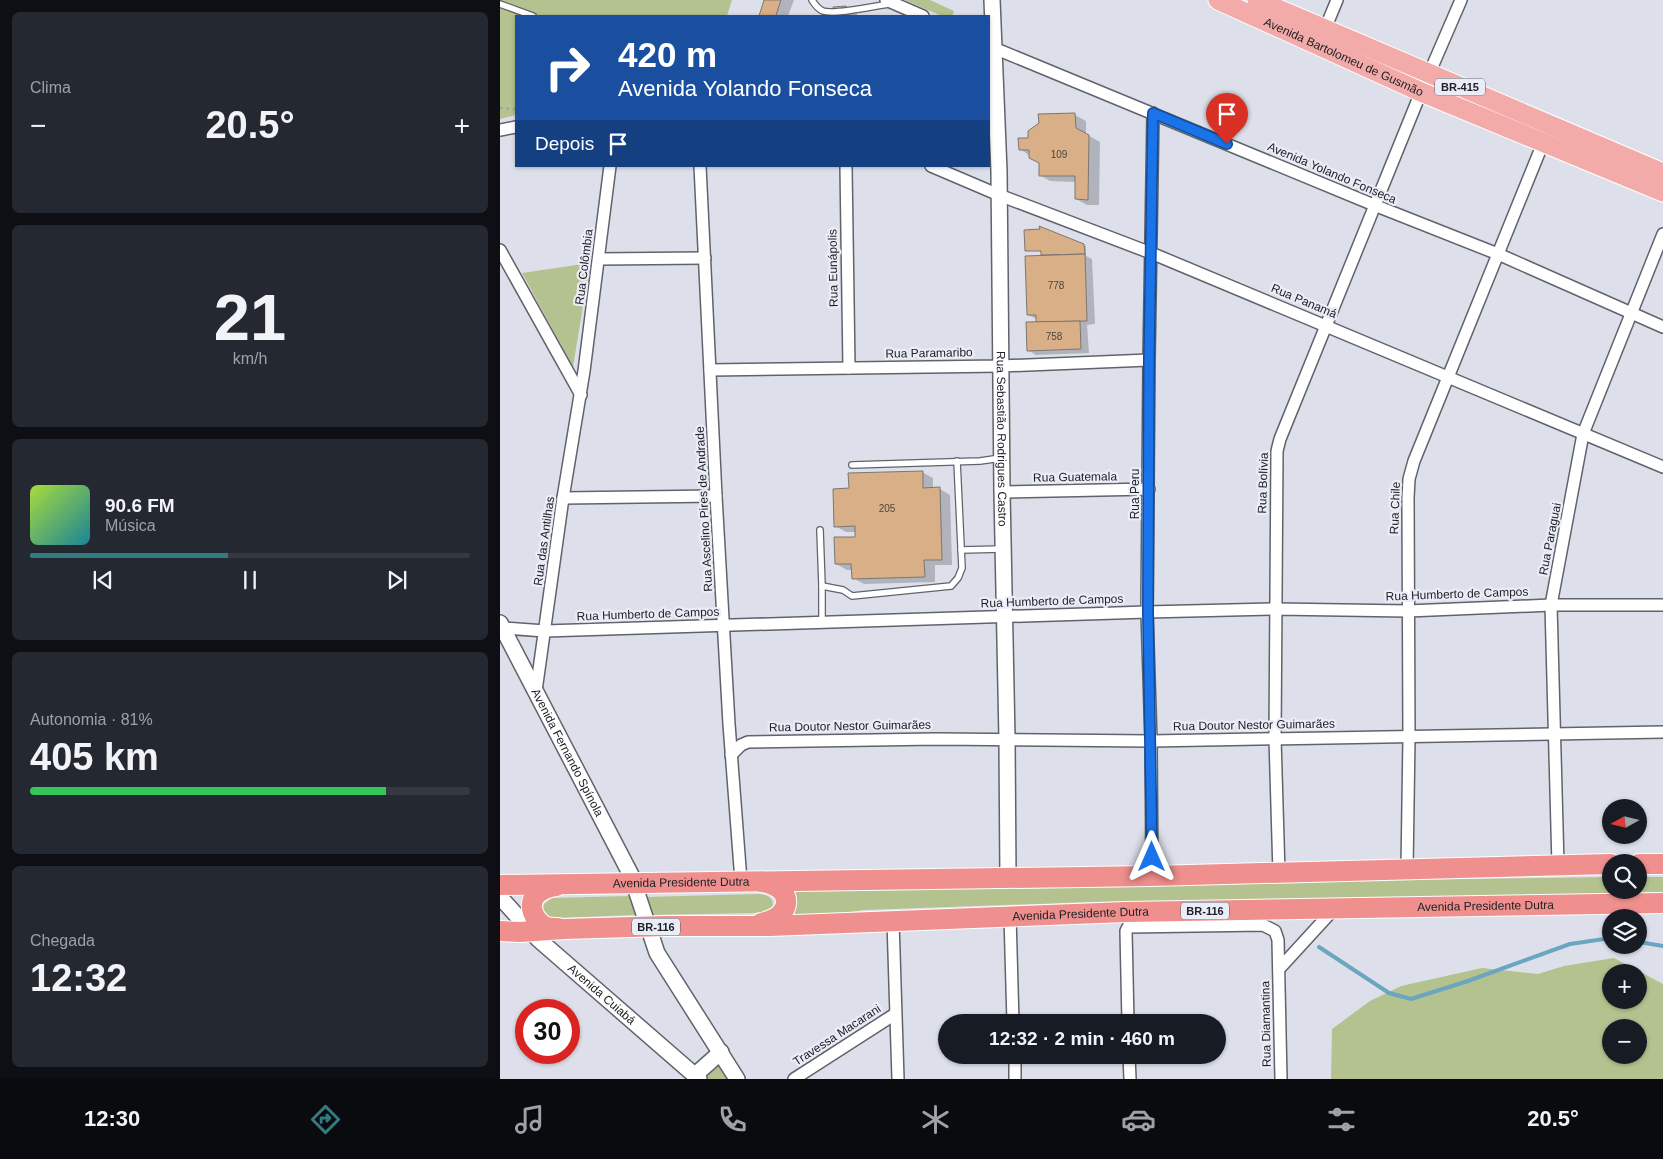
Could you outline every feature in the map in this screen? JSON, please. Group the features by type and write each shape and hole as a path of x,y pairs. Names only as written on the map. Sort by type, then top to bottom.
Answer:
{"highway":[{"name":"Avenida Presidente Dutra","path":"500,885 1152,876 1602,864"},
{"path":"1647,864 1663,864"},
{"path":"747,881 778,887 783,892 787,902 784,912 776,918 766,922 747,925"},
{"path":"562,884 539,892 533,898 532,908 534,916 547,927 564,929"},
{"name":"Avenida Presidente Dutra","path":"500,931 532,932 564,929 770,926 1010,916 1334,908 1663,903"}],"main road":[{"name":"Avenida Bartolomeu de Gusmão","path":"1218,0 1422,92 1663,192"},
{"name":"Avenida Bartolomeu de Gusmão","path":"1257,0 1663,173"}],"street":[{"name":"Rua Sebastião Rodrigues Castro","path":"992,0 992,48 999,196 1002,549 1007,739 1008,878"},
{"path":"1324,29 1337,0"},
{"path":"1429,74 1461,0"},
{"path":"890,2 921,15"},
{"name":"Avenida Yolando Fonseca","path":"992,48 1374,206 1498,254 1663,326"},
{"name":"Rua Bolívia","path":"1279,873 1275,739 1277,451 1280,439 1374,206 1422,92"},
{"name":"Rua Peru","path":"1152,876 1148,612 1150,253 1153,113"},
{"path":"500,130 515,126"},
{"name":"Rua Chile","path":"1407,869 1409,479 1414,461 1543,143"},
{"name":"Rua Colômbia","path":"584,371 610,167"},
{"name":"Rua Ascelino Pires de Andrade","path":"700,167 731,754 747,881"},
{"name":"Rua Eunápolis","path":"846,167 849,368"},
{"name":"Rua Panamá","path":"933,167 999,196 1150,253 1326,325 1663,467"},
{"name":"Rua Paraguai","path":"1558,865 1551,605 1583,434 1663,234"},
{"path":"500,250 581,395"},
{"path":"599,259 705,258"},
{"name":"Rua Paramaribo","path":"710,370 1001,366 1149,360"},
{"path":"569,374 584,371"},
{"name":"Rua das Antilhas","path":"536,690 546,631 563,498 584,371"},
{"name":"Rua Guatemala","path":"1002,492 1149,489"},
{"path":"563,498 716,496"},
{"name":"Rua Humberto de Campos","path":"501,628 546,631 1276,609 1408,611 1551,605 1663,605"},
{"name":"Avenida Fernando Spínola","path":"501,628 536,690 631,875 657,953 738,1079"},
{"name":"Rua Doutor Nestor Guimarães","path":"731,754 741,745 748,742 1007,739 1151,741 1663,732"},
{"name":"Avenida Cuiabá","path":"504,901 532,932 697,1077"},
{"name":"Rua Diamantina","path":"1279,969 1334,908"},
{"path":"1010,916 1013,1014"},
{"path":"893,920 898,1079"},
{"name":"Rua Diamantina","path":"1128,1014 1126,931 1128,927 1263,925 1275,931 1278,940 1281,1079"},
{"name":"Travessa Macarani","path":"794,1079 895,1014"},
{"path":"697,1077 721,1052"},
{"path":"1014,1064 1015,1079"},
{"path":"1129,1064 1130,1079"}],"lane":[{"path":"812,0 816,6 824,11 834,12 890,2"},
{"path":"500,4 530,15"},
{"path":"852,465 957,462 1001,458"},
{"path":"822,586 842,590 852,596 951,586 958,578 962,568 957,462"},
{"path":"820,530 822,622"},
{"path":"961,550 1002,549"}],"path":[{"path":"500,108 515,109"}],"green space":[{"path":"500,0 732,0 727,15 515,15 515,115 500,119"},
{"path":"905,0 930,0 954,11 952,15 940,15"},
{"path":"590,263 573,367 522,273"},
{"path":"1602,877 1602,894 1091,902 865,910 786,920 787,885 863,887"},
{"path":"1647,877 1663,877 1663,892 1647,892"},
{"path":"766,895 772,900 772,909 767,912 754,913 649,915 644,897"},
{"path":"630,896 636,915 555,918 550,917 543,910 544,904 552,898"},
{"path":"1614,958 1625,964 1602,964 1602,1009 1647,1009 1647,976 1663,984 1663,1079 1331,1079 1332,1029 1370,1001 1401,986 1482,968 1538,974 1564,966"},
{"path":"723,1067 731,1079 706,1079 711,1068"}],"building":[{"path":"764,0 781,0 776,15 759,15"},
{"path":"846,6 848,15 834,15 833,7"},
{"path":"1075,113 1076,128 1089,135 1088,200 1075,199 1075,176 1039,176 1039,163 1029,158 1029,150 1019,150 1018,138 1028,138 1028,131 1039,123 1038,114"},
{"path":"1039,226 1084,244 1085,254 1041,255 1041,251 1025,251 1024,230 1040,229"},
{"path":"1085,254 1087,321 1036,322 1036,315 1027,315 1025,256"},
{"path":"1080,321 1081,349 1027,351 1026,322"},
{"path":"923,471 923,488 940,487 942,560 924,560 925,577 852,579 851,564 835,564 834,537 855,537 855,526 834,527 833,489 849,488 848,473"}],"waterway":[{"path":"1319,947 1389,993 1411,999 1468,981 1570,944 1602,939"},
{"path":"1647,943 1663,946"}],"route":[{"path":"1152,857 1148,612 1149,360 1153,113 1227,144"}]}
